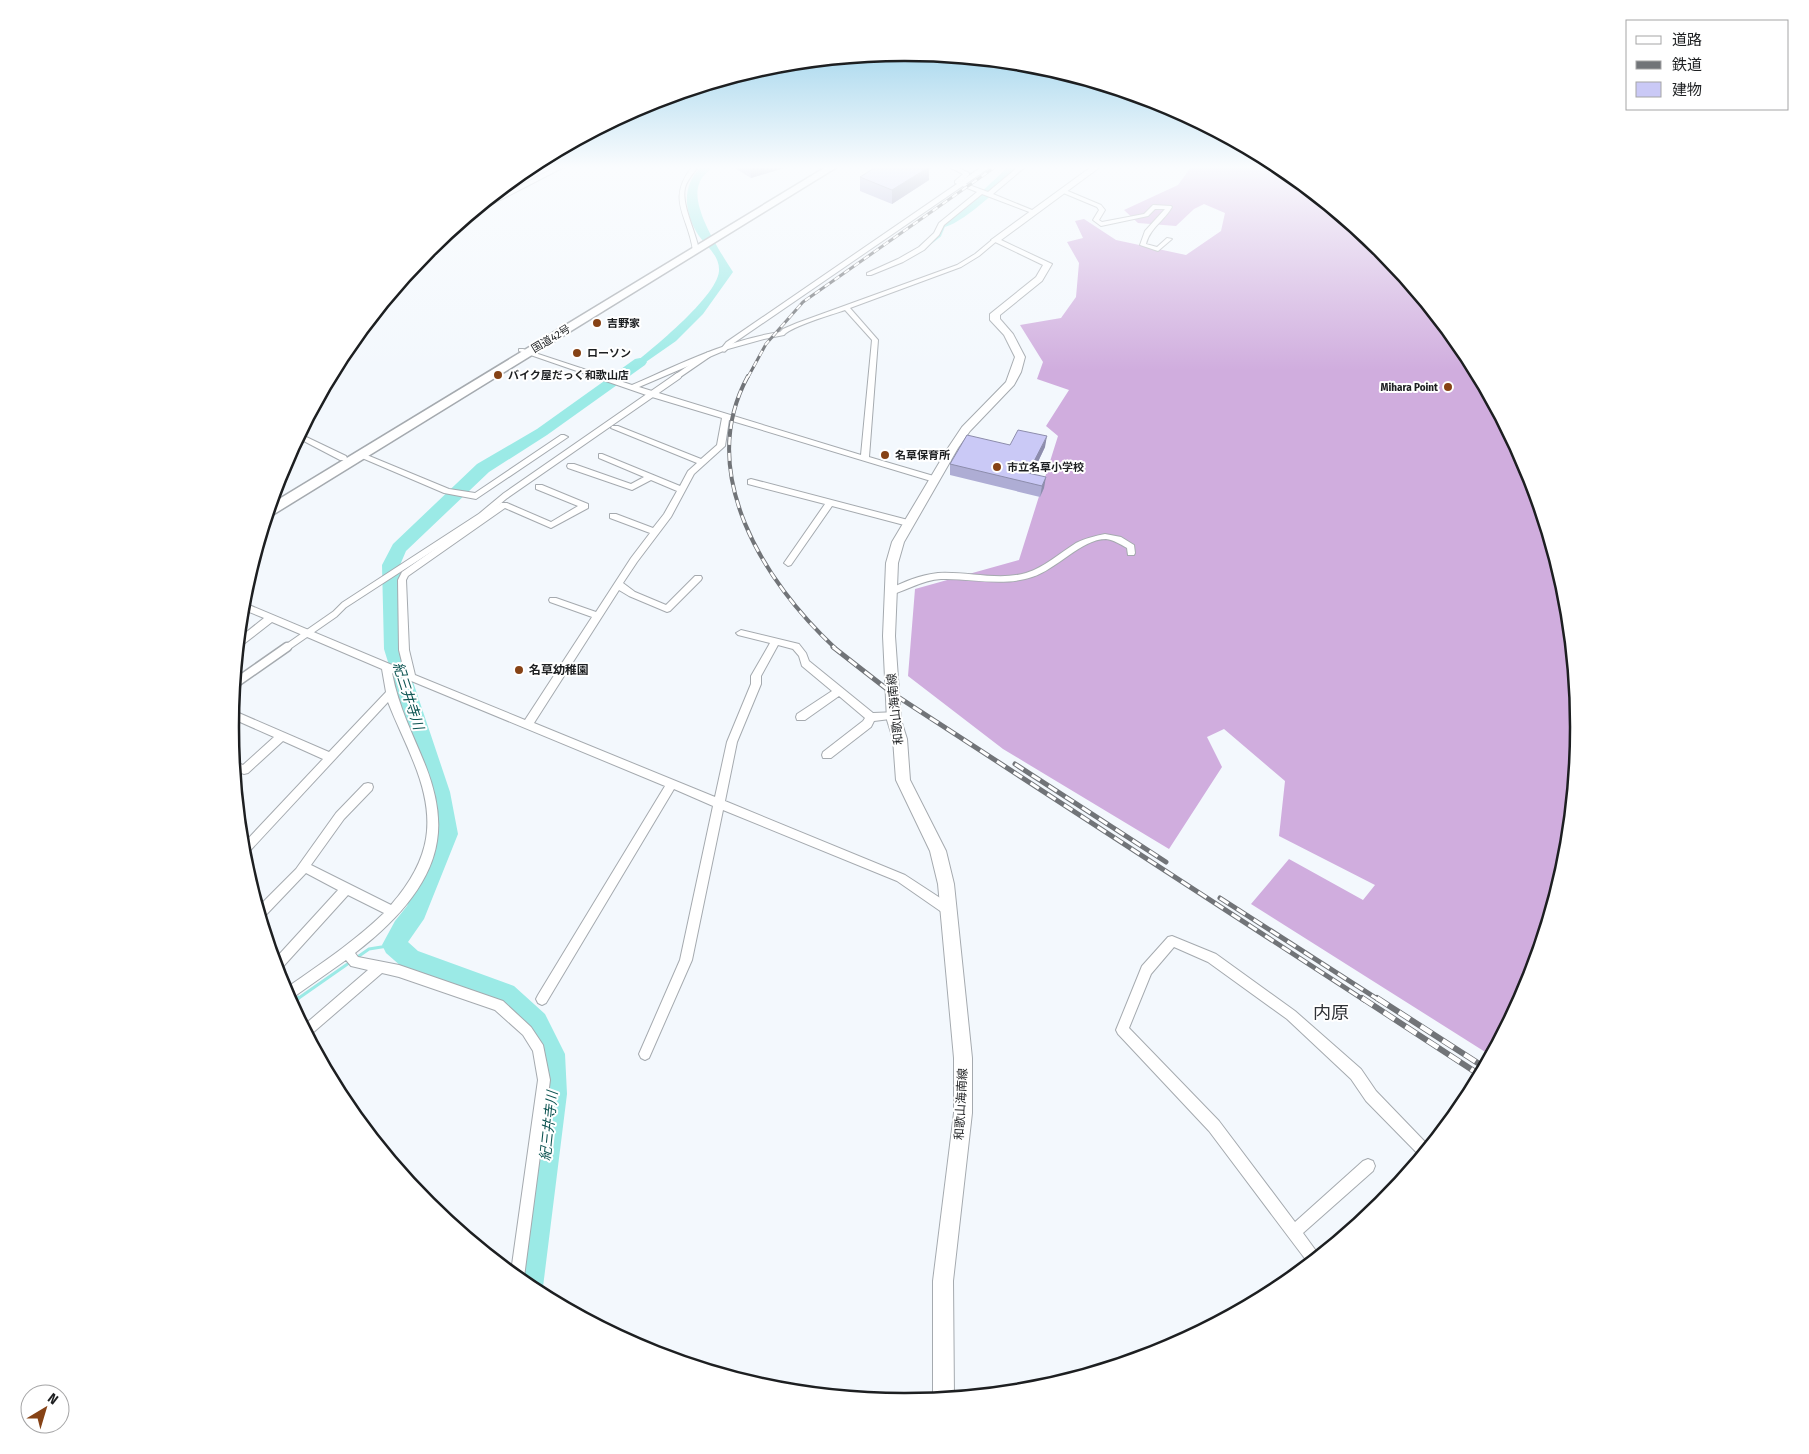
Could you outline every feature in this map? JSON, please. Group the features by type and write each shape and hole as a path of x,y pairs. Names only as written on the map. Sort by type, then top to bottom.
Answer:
{"highway":[{"name":"国道42号","path":"281,495 525,351 716,235"},
{"name":"国道42号","path":"276,506 525,351"}],"main road":[{"path":"995,240 1002,235"},
{"name":"和歌山海南線","path":"943,1391 943,1281 963,1113 964,1081 950,911 946,884 938,851 903,780 900,739 894,715 889,636 890,592 892,563 898,542 908,524 966,429 1010,383 1016,372 1020,357 1008,334 995,320 994,314 1039,279 1048,264 995,240"}],"street":[{"path":"694,235 698,246"},
{"path":"724,349 728,344 887,235"},
{"path":"869,274 929,243 936,235"},
{"path":"1146,235 1143,245 1158,249 1169,239"},
{"path":"633,387 724,349 764,336 782,334 785,330 799,324 959,266 977,255 995,240"},
{"path":"846,307 875,340 864,458"},
{"path":"525,351 655,395 934,479"},
{"path":"240,680 307,634 383,578 398,571 655,395 708,356"},
{"path":"528,724 618,584 683,490 691,473 701,462 722,446 726,416"},
{"path":"615,428 701,462"},
{"path":"359,455 447,491 476,496 564,437"},
{"path":"304,439 343,458"},
{"path":"602,456 650,474 650,477 683,490"},
{"path":"571,466 632,487 650,477"},
{"path":"751,482 908,524"},
{"path":"410,676 404,650 402,580 405,574 504,505 552,525 586,506 539,487"},
{"path":"788,562 830,503"},
{"path":"613,516 655,532"},
{"path":"890,592 927,577 1022,577 1042,570 1090,538 1120,540 1132,547 1131,553"},
{"path":"618,584 632,594 667,609 698,578"},
{"path":"553,600 598,616"},
{"path":"250,609 388,668 901,878 950,911"},
{"path":"244,639 270,618"},
{"path":"741,633 796,646 803,655 805,663 872,717 894,715"},
{"path":"645,1054 686,960 732,742 756,684 756,676 775,642"},
{"path":"293,990 350,956 393,912 413,887 430,850 432,820 427,785 391,693 388,668"},
{"path":"801,717 839,691"},
{"path":"250,844 391,693"},
{"path":"827,755 867,724 872,717"},
{"path":"239,718 330,757"},
{"path":"240,768 244,770 282,736"},
{"path":"542,999 672,783"},
{"path":"264,909 304,867 340,816 368,787"},
{"path":"304,867 393,912"},
{"path":"281,960 347,888"},
{"path":"1310,1255 1293,1234 1214,1126 1122,1030 1146,970 1172,941 1212,958 1291,1015 1356,1074 1371,1096 1421,1147"},
{"path":"350,956 380,967 399,970 499,1005 527,1031 539,1049 544,1080 518,1269"},
{"path":"310,1027 380,967"},
{"path":"1293,1234 1368,1166"}],"shaded area":[{"path":"1082,235 1108,235 1116,240 1186,255 1215,235 1352,235 1405,288 1458,357 1481,394 1520,472 1548,555 1565,640 1569,683 1569,771 1565,814 1548,899 1520,982 1485,1052 1251,904 1289,859 1363,900 1375,885 1279,836 1285,781 1224,729 1207,737 1222,767 1169,849 1003,749 908,676 915,589 1019,560 1058,436 1046,426 1069,390 1037,379 1043,362 1020,325 1061,318 1076,297 1079,263 1067,242 1083,238"}],"water":[{"path":"711,235 733,272 703,314 676,341 620,380 617,377 676,328 705,297 715,283 719,266 712,252 699,236"}],"building":[{"path":"1018,430 1047,436 1028,473 1046,477 1042,486 950,464 967,435 1010,445"}],"waterway":[{"path":"922,250 940,235"},
{"name":"紀三井寺川","path":"530,1278 554,1094 552,1054 536,1022 505,994 410,959 394,945 403,928 416,912 447,834 439,792 393,649 391,565 399,548 483,468 542,432 640,362"},
{"path":"297,999 369,949 394,945"}],"railway":[{"path":"748,377 766,344 803,302 898,235"},
{"path":"748,376 734,413 729,450 734,487 745,524 762,559 784,591 835,648"},
{"path":"833,647 892,693 1364,1000"},
{"path":"1015,764 1166,862"},
{"path":"1220,898 1379,1000"},
{"path":"1362,998 1474,1071"},
{"path":"1377,998 1479,1064"}],"place":[{"name":"吉野家","path":"597,323"},
{"name":"ローソン","path":"577,353"},
{"name":"バイク屋だっく和歌山店","path":"498,375"},
{"name":"Mihara Point","path":"1448,387"},
{"name":"名草保育所","path":"885,455"},
{"name":"市立名草小学校","path":"997,467"},
{"name":"名草幼稚園","path":"519,670"}],"district":[{"name":"内原","path":"1331,1013"}]}
